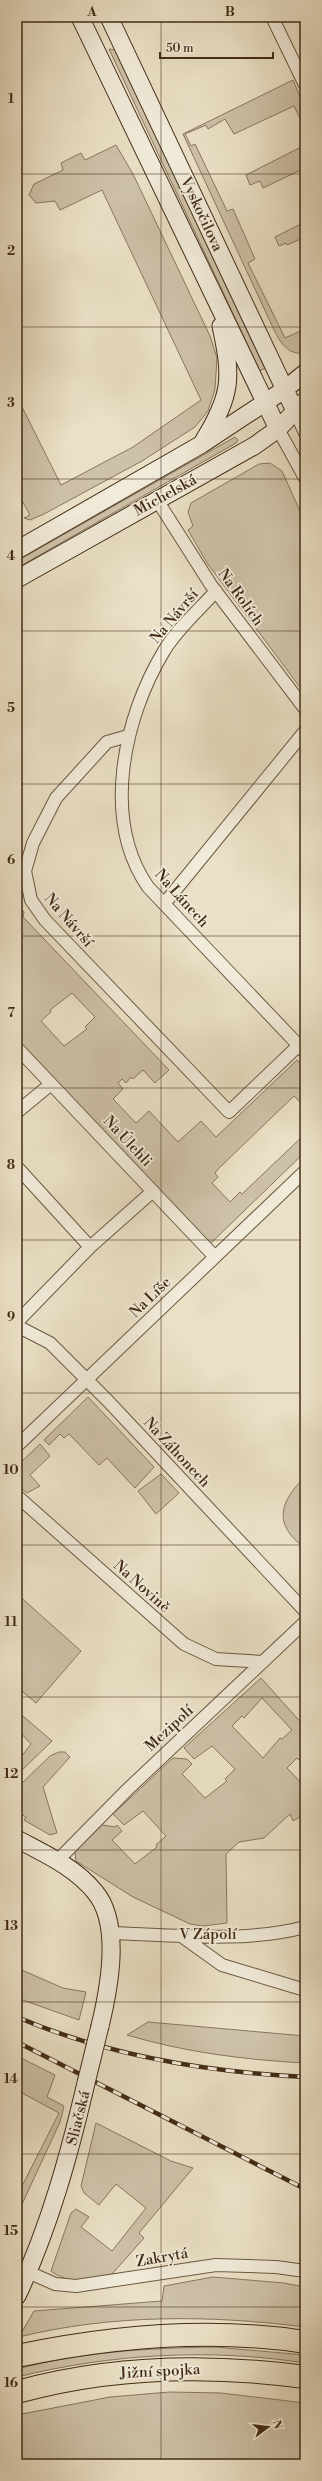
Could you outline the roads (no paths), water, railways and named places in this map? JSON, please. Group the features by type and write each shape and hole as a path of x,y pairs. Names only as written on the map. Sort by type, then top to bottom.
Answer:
{"highway":[{"path":"17,2356 98,2341 175,2334 253,2336 305,2342"},
{"name":"Jižní spojka","path":"17,2392 80,2378 155,2370 231,2370 305,2377"}],"main road":[{"name":"Vyskočilova","path":"80,17 264,402"},
{"name":"Vyskočilova","path":"109,17 284,390 300,406"},
{"name":"Vyskočilova","path":"202,444 214,425 226,398 228,388 229,370 215,299"},
{"name":"Michelská","path":"17,550 202,444 284,390 305,373"},
{"path":"264,402 278,429"},
{"name":"Michelská","path":"17,579 254,446 278,429 300,406"},
{"name":"Sliačská","path":"17,1839 58,1860 84,1879 97,1893 107,1915 110,1933 110,1970 106,2000 81,2107 62,2180 28,2272 17,2296"}],"street":[{"path":"272,17 305,85"},
{"path":"300,406 305,432"},
{"path":"278,429 305,478"},
{"name":"Na Rolích","path":"157,500 216,591 305,709"},
{"name":"Na Návrší","path":"216,591 164,650 137,703 128,736 107,742 56,798 33,843 25,871 31,900 45,920 229,1112"},
{"path":"164,904 305,731"},
{"name":"Na Lánech","path":"128,736 122,791 125,827 138,870 148,887 302,1048 229,1112"},
{"name":"Na Úlehli","path":"17,1048 215,1257"},
{"path":"17,1112 51,1084"},
{"path":"17,1167 90,1247"},
{"name":"Na Líše","path":"17,1446 305,1171"},
{"path":"17,1322 90,1247 153,1191"},
{"name":"Na Záhonech","path":"17,1326 50,1343 305,1611"},
{"name":"Na Novině","path":"17,1496 184,1644 216,1660 263,1662"},
{"name":"Mezipolí","path":"58,1860 127,1790 305,1622"},
{"name":"V Zápolí","path":"110,1933 240,1935 290,1931 305,1927"},
{"path":"180,1934 222,1965 305,1990"},
{"name":"Zakrytá","path":"28,2272 55,2284 76,2286 216,2265 276,2267 305,2271"}],"railway":[{"path":"17,2017 51,2031 87,2042 158,2060 231,2071 305,2077"},
{"path":"17,2042 305,2189"}]}
